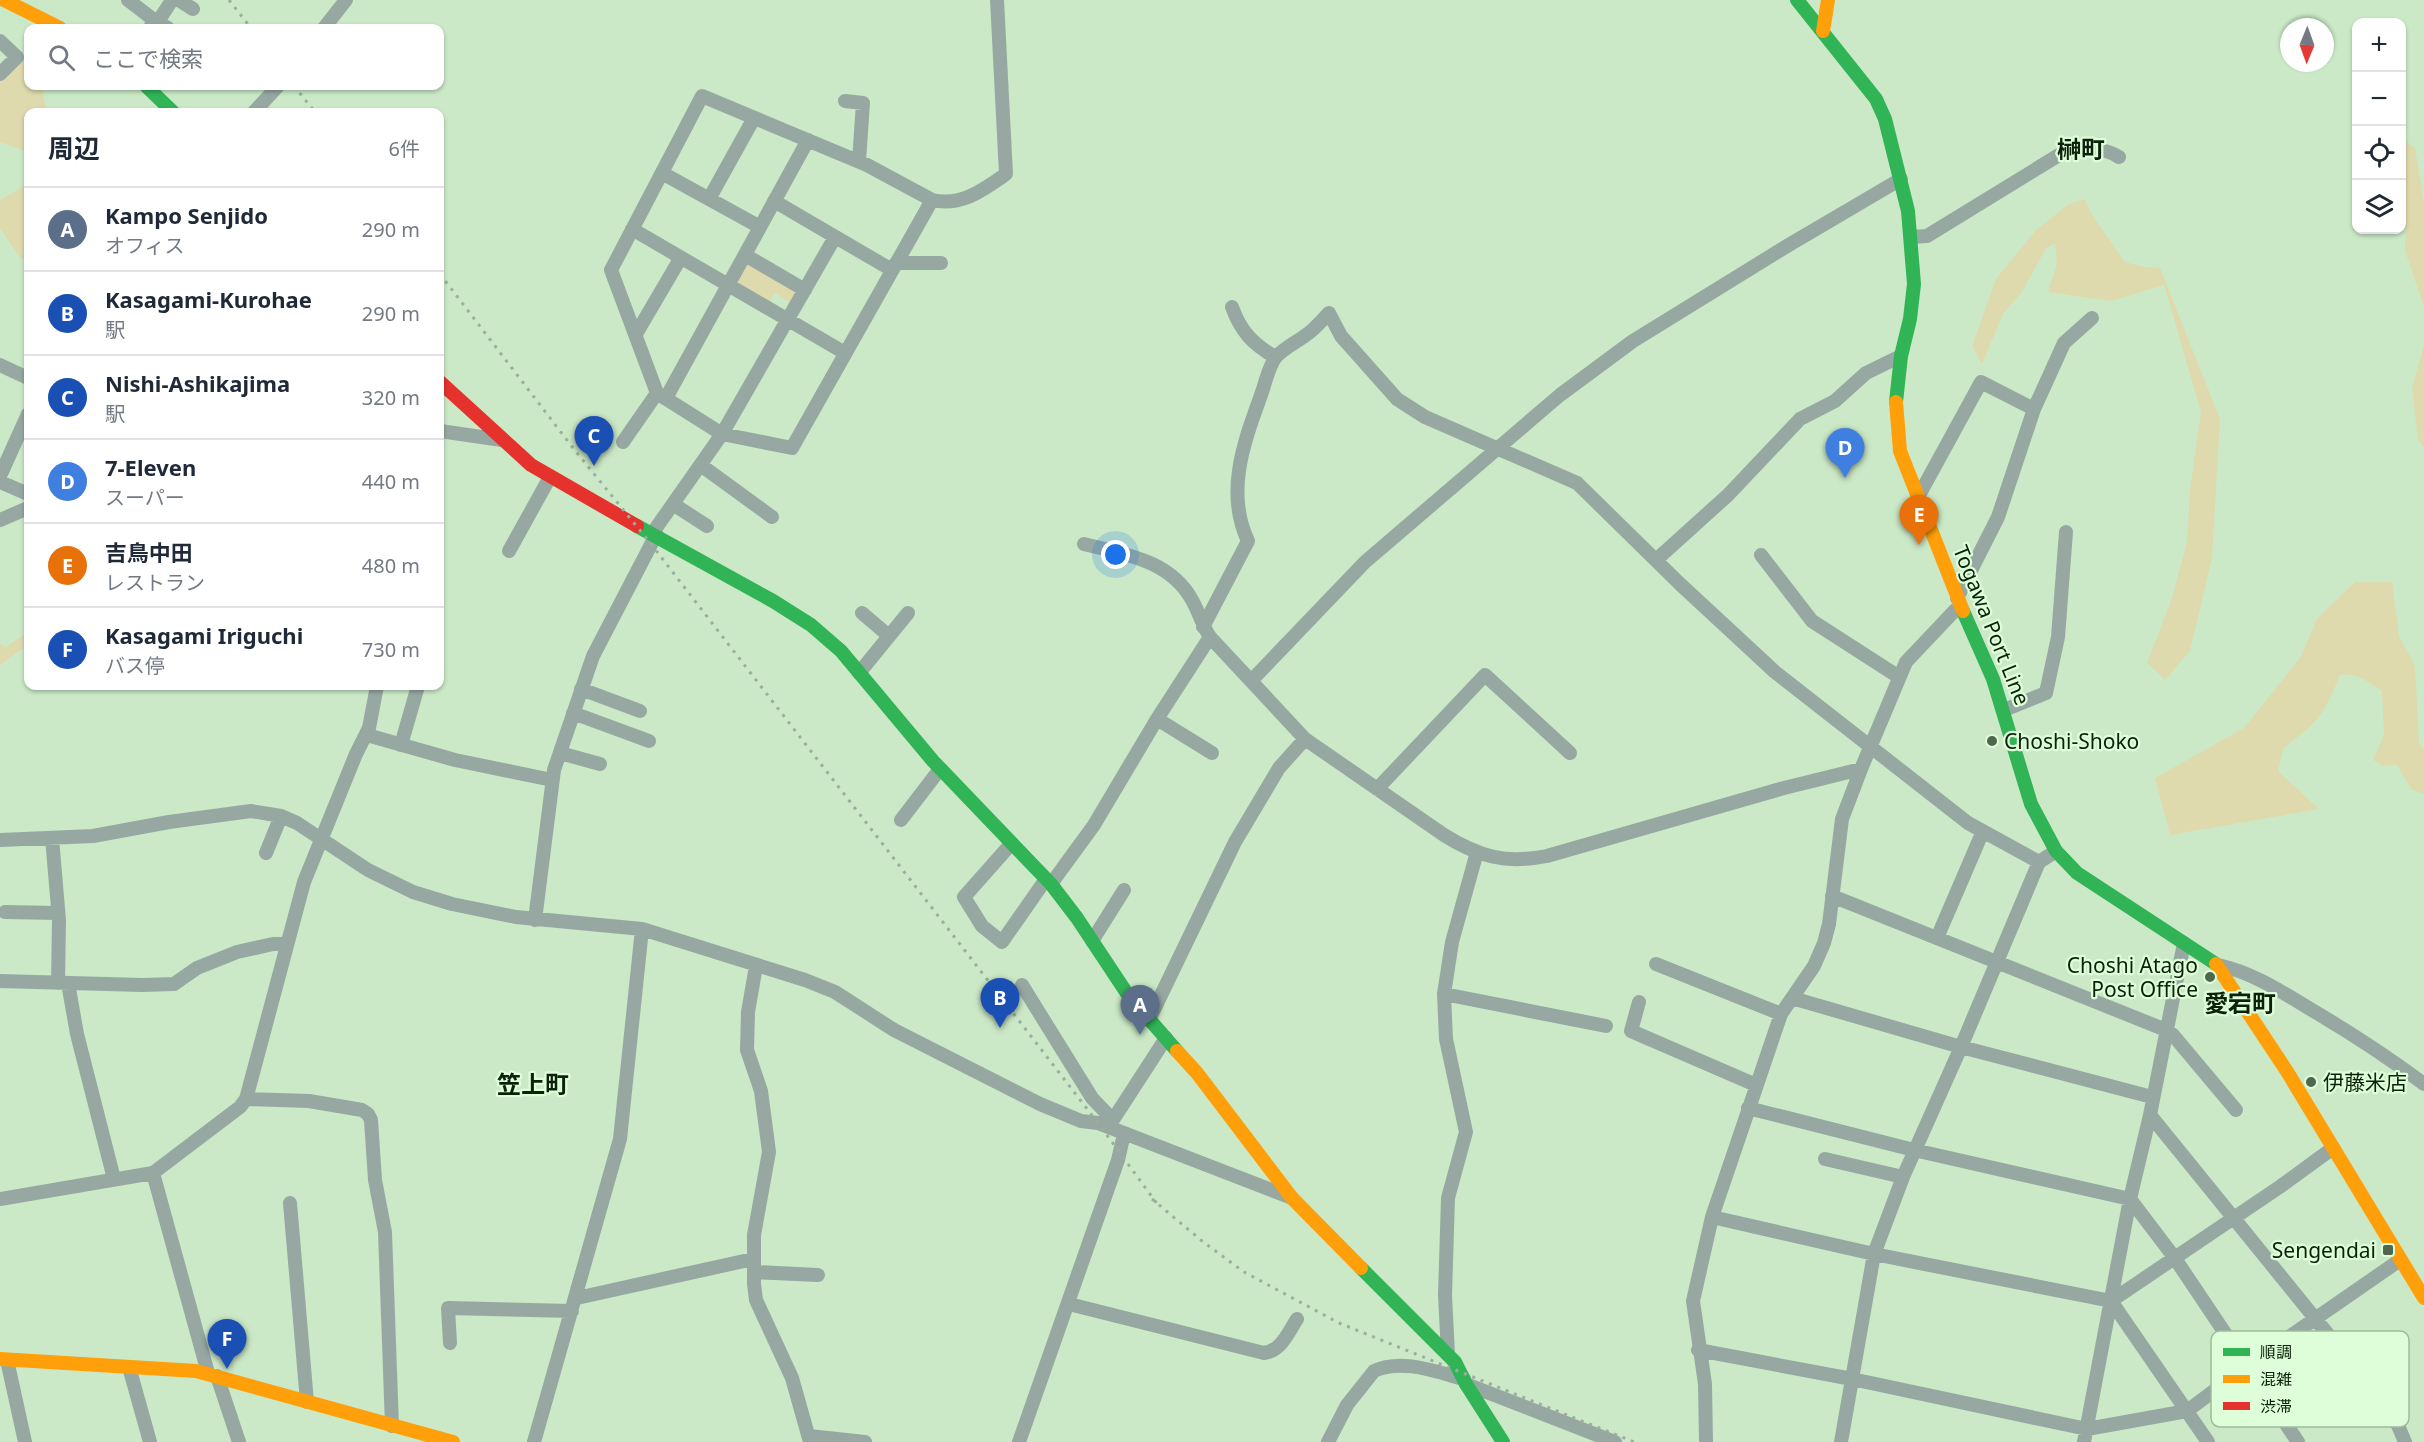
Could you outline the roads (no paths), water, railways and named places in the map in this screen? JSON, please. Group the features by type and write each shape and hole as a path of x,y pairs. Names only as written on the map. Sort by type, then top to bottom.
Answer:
{"street":[{"path":"4,0 52,24"},
{"path":"128,0 152,24 161,17 172,0"},
{"path":"179,0 193,9"},
{"path":"327,24 346,0"},
{"path":"932,200 792,448 722,434 661,395 611,270 702,96 859,161 932,200 956,201 970,197 1006,174 997,0"},
{"name":"Togawa Port Line","path":"1797,0 1876,99 1885,119 1908,211 1914,284 1896,399 1900,451 1958,601 1993,679 2031,804 2048,840 2077,873 2090,883 2218,965 2288,1073 2424,1298"},
{"path":"1823,31 1828,0"},
{"path":"0,41 17,57 0,74"},
{"path":"150,90 169,108"},
{"path":"258,108 274,90"},
{"path":"845,101 863,103 859,161"},
{"path":"710,199 754,118"},
{"path":"623,442 661,395 728,286 808,140"},
{"path":"1911,237 1927,236 2059,155 2072,150 2092,149 2111,152 2119,157"},
{"path":"662,173 760,226"},
{"path":"1251,681 1365,562 1500,449 1560,395 1633,341 1901,179"},
{"path":"774,201 836,237 894,266 941,263"},
{"path":"632,229 845,353"},
{"path":"534,920 552,780 593,656 656,535 656,528 702,466 722,434 836,237"},
{"path":"745,255 805,290"},
{"path":"636,334 680,259"},
{"path":"1232,308 1246,336 1275,357"},
{"path":"1011,843 964,897 982,926 1002,942 1094,825 1207,632 1248,541 1242,528 1238,509 1242,451 1249,425 1275,357 1308,334 1329,313 1341,336 1396,399 1425,417 1577,483 1775,672 1968,823 2039,862"},
{"path":"1706,1442 1705,1384 1698,1350 1693,1301 1712,1217 1781,1014 1814,966 1824,943 1829,924 1842,819 1906,662 1958,601 1998,517 2034,409 2064,344 2092,318"},
{"path":"1656,560 1728,495 1800,419 1835,401 1866,373 1901,356"},
{"path":"0,365 24,376"},
{"path":"1917,499 1981,382 2034,409"},
{"path":"444,386 531,465 622,519 656,535 773,601 811,625 841,651 940,769 1049,881 1128,995 1197,1073 1292,1197 1448,1354 1459,1368 1465,1382 1503,1442"},
{"path":"0,476 24,423"},
{"path":"444,432 502,440"},
{"path":"702,466 772,517"},
{"path":"509,551 550,477"},
{"path":"0,482 24,492"},
{"path":"673,504 707,526"},
{"path":"0,520 24,509"},
{"path":"2004,710 2046,693 2058,637 2066,532"},
{"path":"1084,544 1138,557 1174,577 1192,599 1207,632 1305,739 1443,835 1492,858 1510,860 1547,856 1784,788 1861,769"},
{"path":"1761,555 1812,621 1899,677"},
{"path":"859,673 908,613"},
{"path":"862,614 889,636"},
{"path":"1377,789 1485,675 1570,753"},
{"path":"581,689 640,711"},
{"path":"0,1199 153,1173 234,1113 246,1099 304,882 356,753 367,735 376,690"},
{"path":"401,745 417,690"},
{"path":"573,713 649,741"},
{"path":"1156,719 1212,753"},
{"path":"367,735 455,760 552,780"},
{"path":"1149,1020 1235,842 1279,768 1305,739"},
{"path":"560,753 600,764"},
{"path":"901,820 940,769"},
{"path":"0,840 93,836 169,822 251,811 281,816 297,823 368,870 413,892 452,904 534,920 642,929 835,992 894,1030 959,1065 1040,1104 1081,1121 1110,1123"},
{"path":"266,853 281,816"},
{"path":"1937,938 1983,831"},
{"path":"52,838 63,983 114,1179"},
{"path":"1841,1442 1874,1254 1914,1150 1961,1047 2039,862 2056,851"},
{"path":"1448,1354 1444,1294 1448,1198 1466,1132 1446,1039 1444,994 1452,942 1477,852"},
{"path":"1092,941 1124,890"},
{"path":"1832,896 2166,1030 2173,1035 2236,1110"},
{"path":"5,912 57,913"},
{"path":"534,1442 620,1139 642,929"},
{"path":"2085,1436 2130,1199 2150,1115 2184,943"},
{"path":"0,981 142,986 174,984 197,968 237,952 273,944 286,944"},
{"path":"1656,964 1781,1014"},
{"path":"2218,965 2237,969 2273,986 2383,1053 2424,1084"},
{"path":"756,966 748,1012 747,1050 761,1091 769,1152 754,1235 753,1265 756,1300 792,1378 809,1439 864,1442"},
{"path":"1022,985 1092,1098 1110,1123 1124,1134 1292,1197"},
{"path":"1444,994 1606,1026"},
{"path":"1792,998 1961,1047 2152,1096"},
{"path":"1639,1002 1631,1031 1756,1084"},
{"path":"1110,1123 1166,1038"},
{"path":"246,1099 309,1101 362,1110 371,1120 375,1180 385,1232 392,1426"},
{"path":"1748,1108 1914,1150 2130,1199 2174,1257 2224,1331"},
{"path":"2150,1115 2326,1331"},
{"path":"1020,1442 1041,1375 1069,1304 1118,1160 1124,1134"},
{"path":"2111,1301 2332,1149"},
{"path":"1825,1160 1903,1178"},
{"path":"153,1173 213,1374 239,1442"},
{"path":"290,1203 307,1402"},
{"path":"1712,1217 1874,1254 2111,1301 2208,1442"},
{"path":"2297,1331 2400,1260"},
{"path":"450,1343 448,1308 574,1305 753,1265 818,1275"},
{"path":"1069,1304 1264,1353 1271,1353 1280,1346 1297,1319"},
{"path":"1698,1350 1852,1379 2085,1436 2187,1411 2211,1393"},
{"path":"25,1442 4,1360 213,1374 453,1442"},
{"path":"129,1367 150,1442"},
{"path":"1328,1442 1347,1405 1374,1371 1380,1368 1412,1367 1465,1382 1616,1442"},
{"path":"2288,1427 2298,1442"},
{"path":"2398,1427 2405,1442"}],"railway":[{"path":"229,0 248,24"},
{"path":"297,90 312,108"},
{"path":"444,279 1098,1123 1158,1205"},
{"path":"1152,1199 1202,1241 1244,1272 1339,1323 1634,1442"}],"place":[{"name":"Nishi-Ashikajima","path":"594,466"},
{"name":"7-Eleven","path":"1845,478"},
{"name":"吉鳥中田","path":"1919,545"},
{"name":"Choshi-Shoko","path":"1992,741"},
{"name":"Choshi Atago Post Office","path":"2210,977"},
{"name":"Kasagami-Kurohae","path":"1000,1028"},
{"name":"Kampo Senjido","path":"1140,1035"},
{"name":"伊藤米店","path":"2311,1082"},
{"name":"Sengendai","path":"2388,1250"},
{"name":"Kasagami Iriguchi","path":"227,1369"}],"district":[{"name":"榊町","path":"2081,148"},
{"name":"愛宕町","path":"2240,1002"},
{"name":"笠上町","path":"533,1083"}]}
